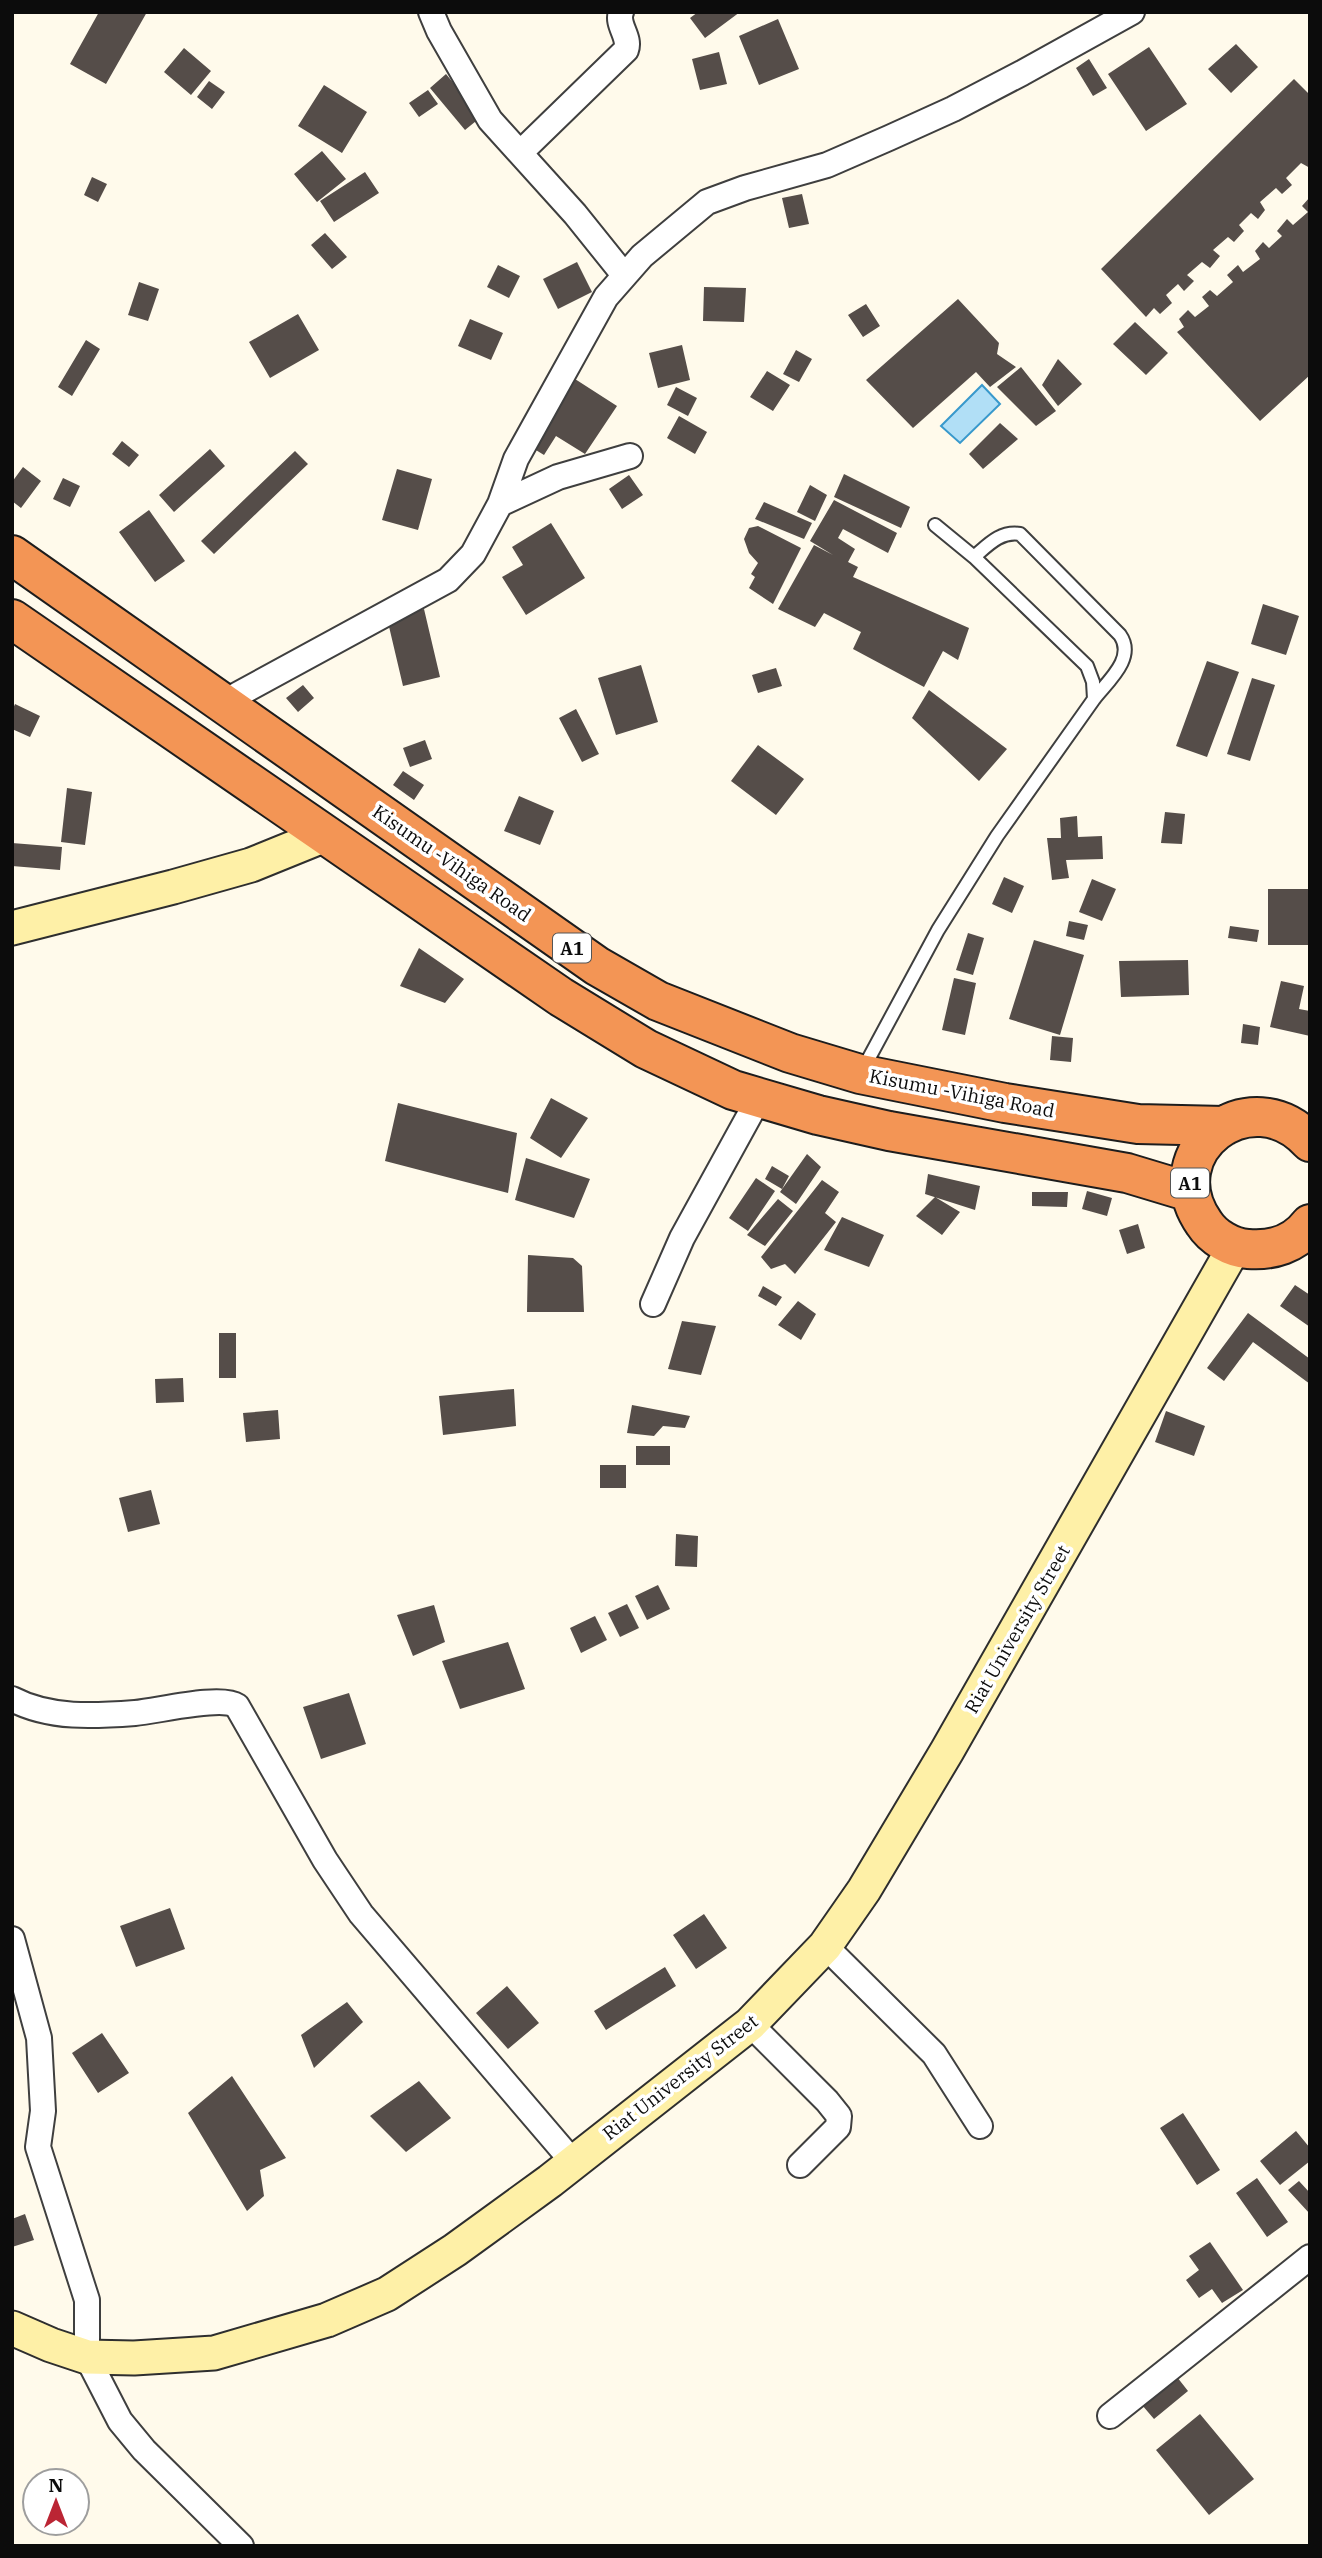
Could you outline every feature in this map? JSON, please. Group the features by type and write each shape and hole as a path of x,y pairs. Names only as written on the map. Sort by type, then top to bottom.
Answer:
{"highway":[{"name":"Kisumu -Vihiga Road","path":"12,555 597,966 657,1001 790,1053 860,1074 1005,1103 1138,1124 1224,1126"},
{"name":"A1","path":"12,619 561,997 646,1049 733,1090 818,1115 889,1131 1128,1173 1190,1192"},
{"name":"A1","path":"1310,1142 1299,1130 1278,1119 1255,1116 1232,1121 1212,1133 1197,1151 1190,1171 1190,1192 1196,1212 1208,1229 1224,1242 1244,1249 1265,1250 1286,1244 1303,1233 1310,1224"}],"street":[{"path":"431,12 490,120 575,214 624,275"},
{"path":"520,153 626,50 628,44 619,18 621,12"},
{"path":"223,702 448,580 473,554 500,504 516,459 606,297 642,256 707,202 745,188 827,165 902,132 1022,73 1132,12"},
{"path":"500,504 558,477 630,456"},
{"path":"12,928 251,865 326,835"},
{"path":"653,1304 682,1238 759,1098"},
{"name":"Riat University Street","path":"12,2328 87,2357 178,2357 246,2346 327,2320 387,2294 444,2258 573,2162 750,2024 825,1946 864,1890 947,1751 1235,1246"},
{"path":"12,1699 47,1711 77,1716 136,1713 222,1701 237,1706 325,1860 361,1914 573,2162"},
{"path":"12,1939 39,2038 43,2111 38,2147 87,2300 87,2357 120,2421 144,2450 241,2546"},
{"path":"825,1946 934,2054 980,2126"},
{"path":"750,2024 839,2116 838,2127 800,2165"},
{"path":"1110,2416 1310,2257"}],"lane":[{"path":"935,525 974,557 1087,666 1094,682 1094,699"},
{"path":"860,1074 938,930 997,836 1121,665 1127,652 1126,643 1120,635 1020,534 1010,533 998,537 974,557"}],"water":[{"path":"982,385 1000,404 960,443 941,426"}],"building":[{"path":"99,12 147,12 106,84 70,64"},
{"path":"698,12 740,12 705,38 690,18"},
{"path":"778,19 799,69 759,85 739,36"},
{"path":"1236,44 1258,67 1231,93 1208,69"},
{"path":"1149,47 1187,104 1146,131 1108,74"},
{"path":"184,48 211,71 191,95 164,72"},
{"path":"719,52 727,84 700,90 692,59"},
{"path":"1089,59 1107,88 1093,96 1076,68"},
{"path":"446,74 481,117 465,130 430,88"},
{"path":"1294,79 1310,95 1310,168 1301,163 1286,178 1292,185 1282,194 1276,188 1260,202 1265,210 1258,219 1251,213 1239,225 1244,231 1234,242 1228,237 1213,250 1220,256 1210,268 1202,262 1187,275 1194,281 1184,291 1178,284 1166,295 1172,303 1160,314 1154,308 1146,317 1101,269"},
{"path":"209,81 225,92 212,109 197,97"},
{"path":"324,85 367,112 342,153 298,126"},
{"path":"428,90 438,104 419,117 409,103"},
{"path":"322,151 346,179 317,202 294,174"},
{"path":"365,172 379,193 334,222 320,201"},
{"path":"92,177 107,184 98,202 84,195"},
{"path":"802,194 809,224 789,228 782,198"},
{"path":"1310,197 1310,375 1260,421 1177,332 1184,327 1179,319 1188,310 1195,317 1209,306 1202,297 1210,290 1217,296 1233,282 1227,275 1238,265 1243,272 1260,259 1255,251 1263,242 1269,248 1282,236 1277,231 1287,219 1293,225 1308,212 1302,206"},
{"path":"325,233 347,257 332,269 311,245"},
{"path":"577,262 592,292 558,309 543,279"},
{"path":"498,265 520,276 509,298 487,287"},
{"path":"139,282 159,289 148,321 128,315"},
{"path":"704,287 746,288 744,322 703,321"},
{"path":"958,299 999,343 997,354 1016,367 990,387 976,372 913,428 866,380"},
{"path":"866,304 880,326 863,337 848,315"},
{"path":"298,314 319,350 270,378 249,342"},
{"path":"470,319 503,333 491,360 458,346"},
{"path":"1135,322 1168,353 1146,375 1113,344"},
{"path":"86,340 100,349 72,396 58,387"},
{"path":"682,345 690,380 658,388 649,353"},
{"path":"796,350 812,359 799,382 783,374"},
{"path":"1058,359 1082,384 1058,406 1042,385"},
{"path":"1021,367 1056,411 1036,426 997,387"},
{"path":"767,371 790,385 773,411 750,397"},
{"path":"575,379 617,406 585,454 556,436 544,455 531,447"},
{"path":"676,387 697,398 688,416 667,405"},
{"path":"679,416 707,432 695,454 667,438"},
{"path":"1000,423 1018,439 983,469 969,454"},
{"path":"122,441 139,455 129,467 112,454"},
{"path":"210,449 225,466 174,512 159,495"},
{"path":"295,451 308,464 214,554 201,541"},
{"path":"23,467 41,481 21,508 12,501 12,482"},
{"path":"397,469 432,479 418,530 382,520"},
{"path":"844,474 910,507 901,528 834,497"},
{"path":"629,475 643,495 622,509 609,489"},
{"path":"63,478 80,486 70,507 53,499"},
{"path":"810,485 827,495 815,521 797,512"},
{"path":"834,500 897,533 888,553 843,529 838,538 855,549 848,562 858,567 853,577 969,628 958,660 943,651 924,687 853,649 861,632 824,613 815,627 778,609 814,545 833,555 810,541"},
{"path":"764,502 812,523 804,539 755,519"},
{"path":"149,510 185,561 155,582 119,532"},
{"path":"551,523 585,578 526,615 502,577 523,565 512,547"},
{"path":"758,526 801,548 773,604 749,588 755,577 751,574 758,563 749,553 744,539 749,528"},
{"path":"1263,604 1299,616 1286,655 1251,644"},
{"path":"424,609 440,677 403,686 387,618"},
{"path":"1207,661 1239,672 1207,757 1176,746"},
{"path":"641,665 658,722 616,735 598,678"},
{"path":"776,668 782,686 758,693 752,675"},
{"path":"1252,678 1275,685 1250,761 1227,754"},
{"path":"303,685 314,698 298,712 286,698"},
{"path":"929,690 1007,749 979,781 912,718"},
{"path":"15,704 40,716 30,737 12,729 12,711"},
{"path":"576,709 599,754 582,762 559,718"},
{"path":"425,740 432,759 410,767 403,748"},
{"path":"758,745 804,779 776,815 731,781"},
{"path":"403,771 424,785 414,800 393,785"},
{"path":"67,788 92,792 85,845 61,842"},
{"path":"519,796 554,811 540,845 504,831"},
{"path":"1165,812 1185,814 1182,844 1161,843"},
{"path":"1077,816 1078,837 1102,836 1103,859 1066,860 1069,878 1052,880 1047,838 1061,838 1060,818"},
{"path":"12,843 62,847 60,870 12,866"},
{"path":"1004,877 1024,886 1012,913 992,904"},
{"path":"1092,879 1116,889 1102,921 1079,912"},
{"path":"1268,889 1309,889 1309,945 1268,945"},
{"path":"1069,921 1088,925 1084,940 1066,936"},
{"path":"1230,926 1259,930 1257,942 1228,938"},
{"path":"968,933 984,938 973,975 956,970"},
{"path":"1034,940 1084,955 1060,1035 1009,1019"},
{"path":"419,948 464,979 445,1003 400,986"},
{"path":"1188,960 1189,995 1121,997 1119,961"},
{"path":"954,978 976,983 965,1035 942,1030"},
{"path":"1281,981 1304,986 1299,1009 1310,1011 1310,1036 1270,1027"},
{"path":"1243,1024 1260,1027 1258,1045 1241,1043"},
{"path":"1052,1036 1073,1038 1071,1062 1050,1060"},
{"path":"551,1098 588,1118 561,1158 530,1138"},
{"path":"398,1103 517,1133 508,1193 385,1161"},
{"path":"807,1154 821,1167 796,1204 780,1192"},
{"path":"526,1158 590,1179 574,1218 515,1200"},
{"path":"772,1166 789,1176 782,1189 765,1179"},
{"path":"928,1174 980,1186 975,1210 925,1194"},
{"path":"756,1178 775,1191 748,1231 729,1218"},
{"path":"822,1180 839,1192 825,1213 836,1222 795,1274 785,1264 771,1269 761,1257"},
{"path":"1087,1191 1112,1198 1107,1216 1082,1209"},
{"path":"1032,1192 1068,1192 1067,1207 1032,1206"},
{"path":"935,1197 960,1212 942,1235 916,1216"},
{"path":"778,1199 793,1211 765,1246 747,1235"},
{"path":"842,1217 884,1235 869,1267 824,1250"},
{"path":"1138,1224 1145,1248 1127,1254 1119,1230"},
{"path":"528,1255 573,1258 582,1266 584,1312 527,1312"},
{"path":"1295,1285 1310,1295 1310,1327 1280,1306"},
{"path":"763,1286 782,1297 776,1306 758,1296"},
{"path":"798,1301 816,1314 801,1340 778,1325"},
{"path":"1248,1313 1310,1359 1310,1384 1253,1342 1224,1381 1207,1368"},
{"path":"682,1321 716,1326 701,1375 668,1369"},
{"path":"219,1333 236,1333 236,1378 219,1378"},
{"path":"183,1378 184,1402 156,1403 155,1379"},
{"path":"514,1389 516,1426 443,1435 439,1396"},
{"path":"632,1405 690,1416 685,1428 663,1426 654,1436 627,1433"},
{"path":"278,1410 280,1439 246,1442 243,1413"},
{"path":"1166,1411 1205,1426 1194,1456 1155,1442"},
{"path":"636,1446 670,1446 670,1465 636,1465"},
{"path":"600,1465 626,1465 626,1488 600,1488"},
{"path":"151,1490 160,1524 128,1532 119,1498"},
{"path":"676,1534 698,1536 697,1567 675,1566"},
{"path":"658,1585 670,1609 647,1620 635,1596"},
{"path":"627,1604 639,1628 620,1637 608,1613"},
{"path":"434,1605 445,1642 413,1656 397,1615"},
{"path":"595,1616 607,1640 581,1653 570,1628"},
{"path":"508,1642 525,1689 460,1709 442,1661"},
{"path":"349,1693 366,1744 321,1759 303,1707"},
{"path":"170,1908 185,1949 136,1967 120,1926"},
{"path":"704,1914 727,1948 696,1969 673,1935"},
{"path":"665,1967 676,1986 606,2030 594,2011"},
{"path":"507,1986 539,2023 508,2049 476,2013"},
{"path":"347,2002 363,2022 314,2068 301,2035"},
{"path":"102,2033 129,2073 98,2093 72,2053"},
{"path":"232,2076 286,2158 260,2170 264,2196 247,2211 188,2113"},
{"path":"419,2081 451,2118 406,2152 370,2116"},
{"path":"1183,2113 1220,2170 1197,2185 1160,2128"},
{"path":"1296,2131 1310,2148 1310,2161 1280,2185 1260,2161"},
{"path":"1257,2178 1288,2222 1267,2237 1236,2193"},
{"path":"1299,2181 1310,2193 1310,2214 1288,2190"},
{"path":"25,2214 34,2240 12,2247 12,2219"},
{"path":"1210,2242 1243,2290 1222,2303 1212,2289 1199,2298 1186,2280 1199,2270 1189,2256"},
{"path":"1177,2377 1188,2391 1154,2419 1142,2405"},
{"path":"1200,2414 1254,2479 1209,2515 1156,2450"}]}
